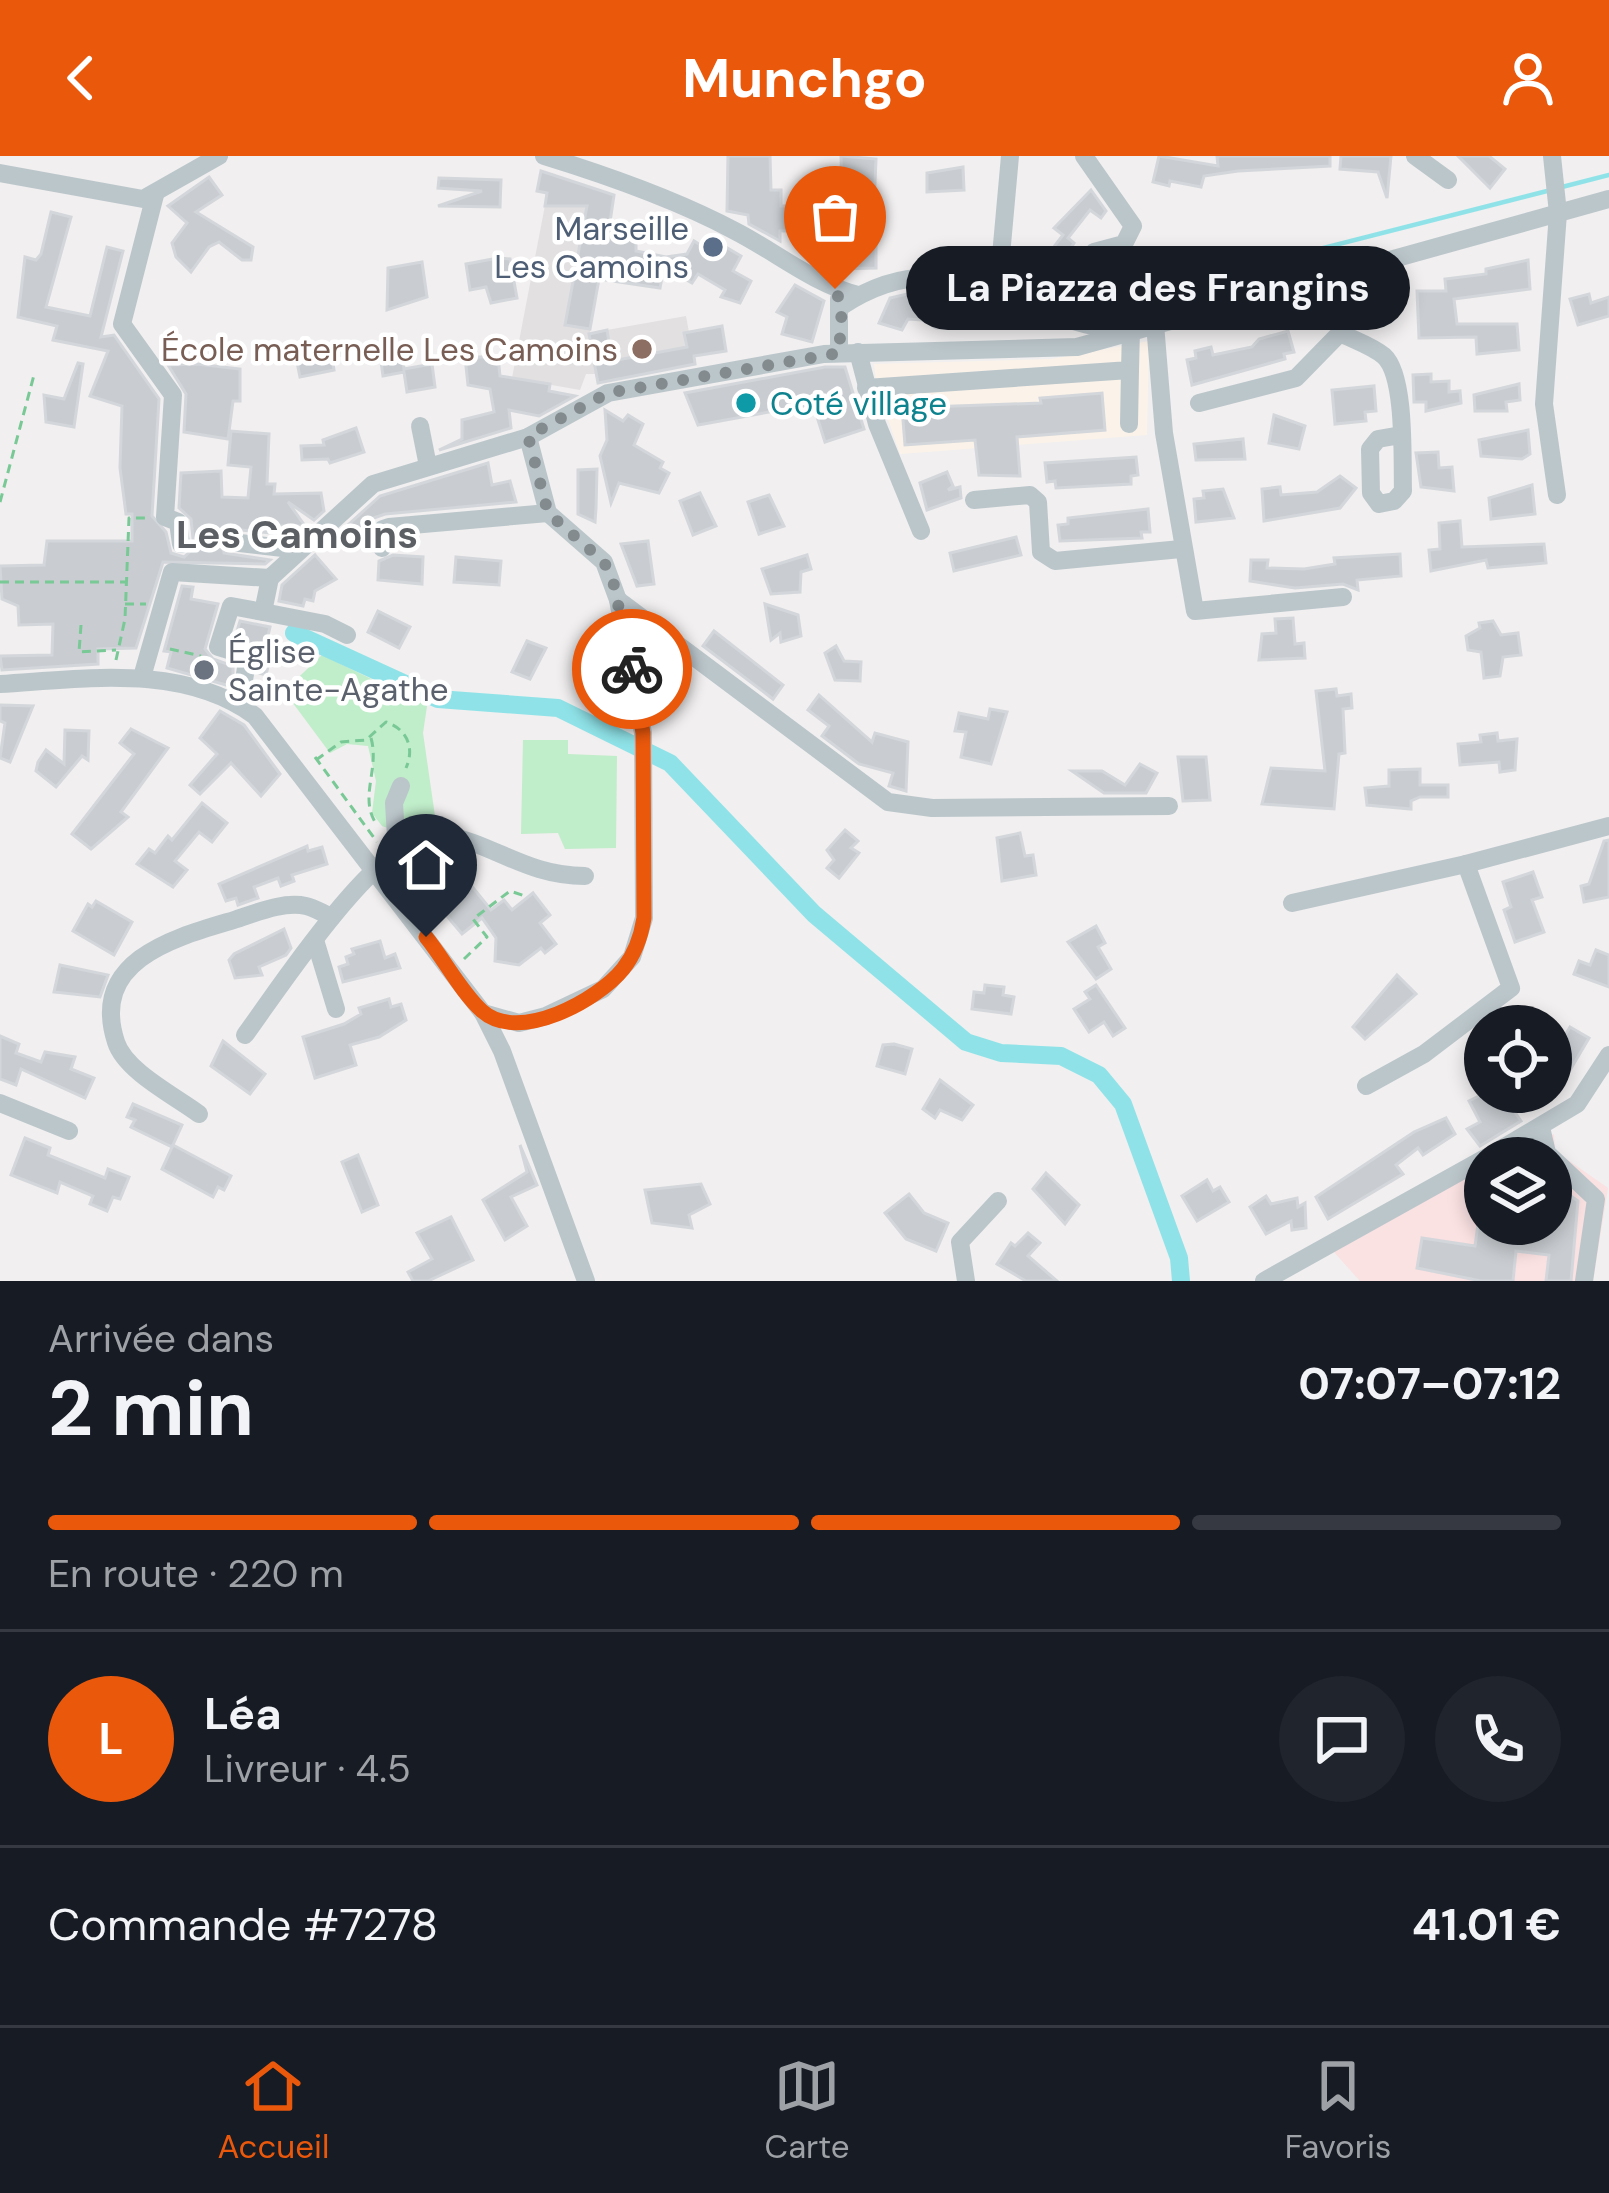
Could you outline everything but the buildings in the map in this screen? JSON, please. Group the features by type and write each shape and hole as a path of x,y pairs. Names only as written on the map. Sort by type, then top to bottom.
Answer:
{"street":[{"path":"0,173 120,199 155,195 219,156"},
{"path":"544,156 575,161 734,230 845,297 866,388 921,532"},
{"path":"998,289 1010,156"},
{"path":"1084,156 1133,226 1124,244 1094,252"},
{"path":"1415,156 1448,180"},
{"path":"1553,165 1558,204 1544,404 1556,495"},
{"path":"155,195 124,333 173,395 165,517 178,522 181,544"},
{"path":"263,612 270,578 373,484 528,436 608,393 859,352 1077,346 1346,272 1558,204 1609,199"},
{"path":"1199,403 1296,378 1340,333 1346,272"},
{"path":"845,297 916,277 998,289 1082,324 1131,330"},
{"path":"1077,346 1085,335 1082,324"},
{"path":"1155,324 1181,549 1193,607 1200,613 1343,597"},
{"path":"1129,424 1131,330"},
{"path":"1340,333 1392,365 1401,435"},
{"path":"866,388 1130,370"},
{"path":"420,426 428,466"},
{"path":"483,1013 519,1023 546,1016 603,989 632,957 644,918 643,733 618,600 604,562 548,513 528,436"},
{"path":"974,500 1030,495 1038,502 1041,553 1055,561 1181,549"},
{"path":"382,548 383,529 389,527 548,513"},
{"path":"231,542 299,550"},
{"path":"156,680 172,572 270,578"},
{"path":"618,600 888,802 932,808 1168,806"},
{"path":"347,635 326,624 231,606 218,647 248,656 241,690 255,716 387,861 483,1013 502,1051 586,1281"},
{"path":"0,684 105,678 241,690"},
{"path":"387,861 394,803 401,786"},
{"path":"1292,903 1609,826"},
{"path":"245,1035 332,917 387,861 422,836 447,835 542,874 585,876"},
{"path":"1366,1086 1424,1054 1511,988 1466,864"},
{"path":"199,1114 126,1058 116,1043 113,1015 128,970 164,941 279,907 304,905 332,917"},
{"path":"315,940 336,1009"},
{"path":"1523,1137 1591,1090 1609,1055"},
{"path":"0,1103 69,1131"},
{"path":"1541,1127 1547,1153 1596,1198 1584,1281"},
{"path":"1264,1281 1464,1170"},
{"path":"966,1281 960,1242 998,1201"}],"path":[{"path":"0,502 34,374"},
{"path":"105,678 118,650 125,604 129,518 165,517"},
{"path":"0,582 127,582"},
{"path":"125,604 138,604"},
{"path":"81,625 79,652 118,650"},
{"path":"156,680 169,649 202,657 218,647"},
{"path":"387,861 316,758 341,742 370,736 386,722 402,730 411,754 401,786"},
{"path":"370,736 376,764 368,807 379,827"},
{"path":"452,969 487,937 473,919 510,891 525,896"}],"shaded area":[{"path":"551,174 614,195 590,333 686,316 695,365 597,382 595,374 586,374 580,390 512,378"},
{"path":"1149,341 1147,435 900,454 874,364 1051,359"},
{"path":"1572,1163 1608,1188 1593,1281 1360,1281 1334,1252 1464,1179 1464,1245 1572,1245"}],"green space":[{"path":"322,655 427,706 423,733 435,816 411,837 382,826 372,813 376,781 368,746 347,744 330,753 284,691"},
{"path":"523,740 568,740 568,754 617,756 616,848 565,849 558,833 521,834"}],"waterway":[{"path":"1562,187 1609,175"},
{"path":"1127,298 1551,190"},
{"path":"294,633 438,699 558,708 670,763 814,914 966,1042 1001,1053 1061,1056 1099,1075 1123,1104 1179,1258 1181,1281"}],"way so far":[{"path":"632,669 613,581 604,562 548,513 528,436 608,393 839,353 842,306 835,289"}],"place":[{"name":"Marseille Les Camoins","path":"713,247"},
{"name":"La Piazza des Frangins","path":"835,289"},
{"name":"École maternelle Les Camoins","path":"642,349"},
{"name":"Coté village","path":"746,403"},
{"name":"Église Sainte-Agathe","path":"204,670"}],"district":[{"name":"Les Camoins","path":"297,534"}],"route":[{"path":"426,937 483,1013 502,1021 519,1023 546,1016 603,989 621,972 632,957 644,918 640,848 643,733 632,669"}]}
